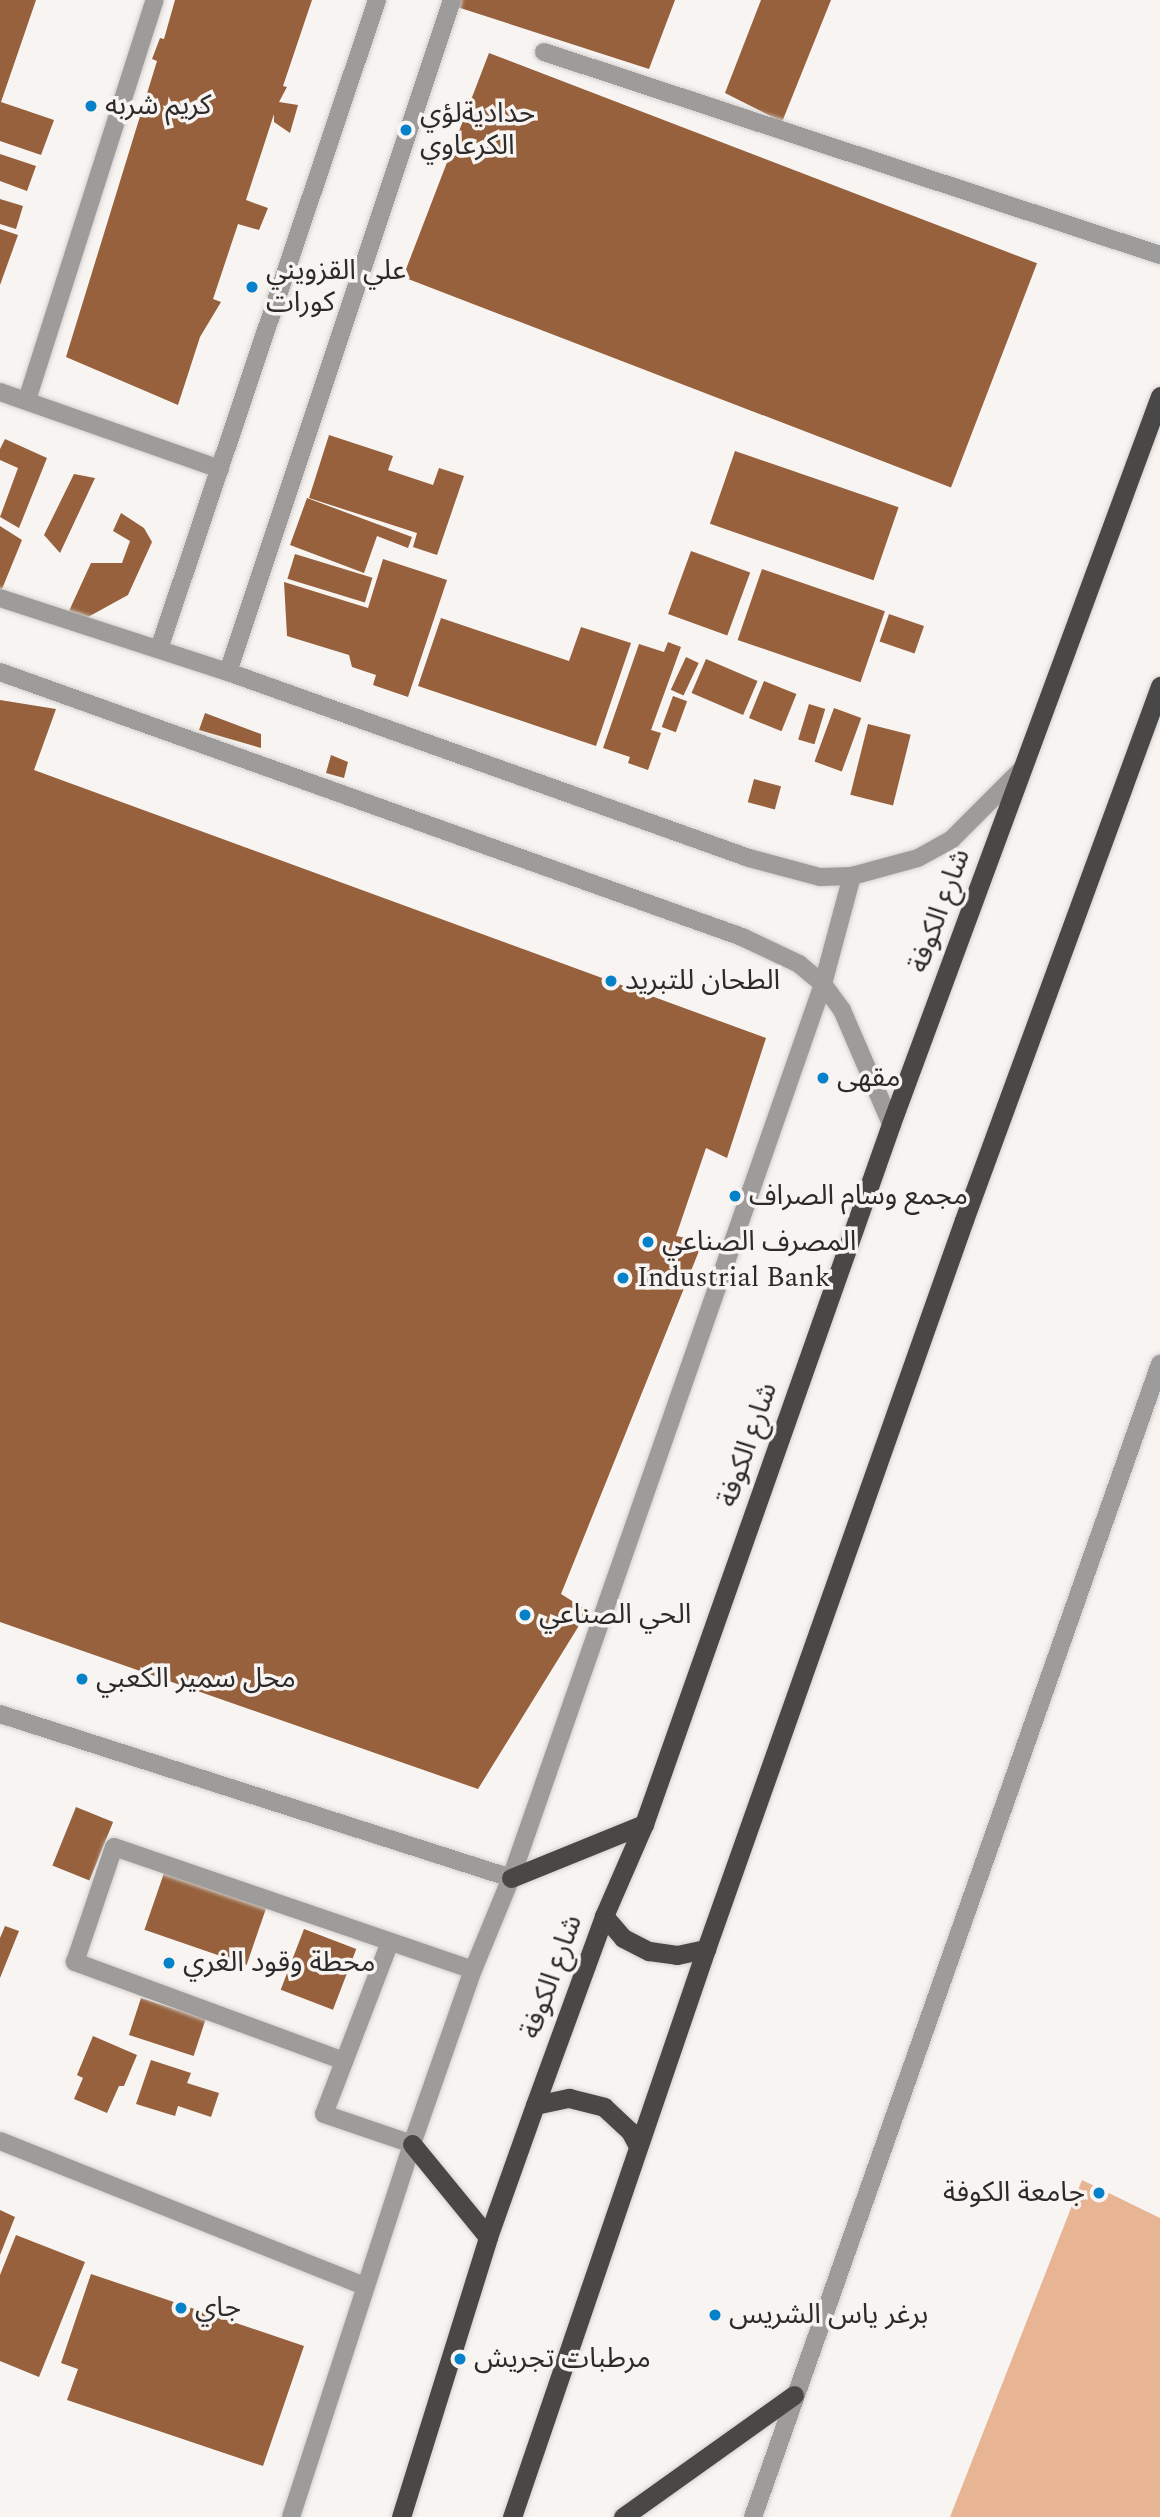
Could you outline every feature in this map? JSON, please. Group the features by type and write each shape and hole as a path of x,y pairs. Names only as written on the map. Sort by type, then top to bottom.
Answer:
{"highway":[{"name":"شارع الكوفة","path":"401,2517 488,2237 535,2105 604,1916 644,1824 891,1124 1160,396"},
{"path":"512,2517 706,1949 960,1233 1160,686"},
{"path":"511,1878 644,1824"},
{"path":"604,1916 623,1938 649,1951 677,1955 706,1949"},
{"path":"535,2105 569,2098 604,2106 630,2130 638,2147"},
{"path":"412,2144 488,2237"},
{"path":"623,2517 794,2395"}],"street":[{"path":"27,400 155,0"},
{"path":"159,649 377,0"},
{"path":"228,672 453,0"},
{"path":"544,52 1160,255"},
{"path":"0,392 219,469"},
{"path":"0,598 228,672 749,858 820,877 852,876 918,858 953,839 1022,769"},
{"path":"0,672 742,937 799,964 823,984 842,1010 891,1124"},
{"path":"291,2517 412,2144 473,1970 511,1878 823,984 852,876"},
{"path":"753,2517 1160,1364"},
{"path":"0,1714 511,1878"},
{"path":"344,2061 75,1962 114,1847 473,1970"},
{"path":"390,1942 324,2114 412,2144"},
{"path":"0,2141 365,2286"}],"shaded area":[{"path":"1082,2180 1160,2218 1160,2517 950,2517"}],"building":[{"path":"0,0 36,0 1,102 54,120 41,155 0,141"},
{"path":"175,0 312,0 283,86 287,87 279,102 298,105 290,133 274,122 274,114 246,200 268,208 259,230 238,224 213,299 221,302 200,337 178,405 66,357 157,61 152,59 160,38 164,39"},
{"path":"452,0 675,0 649,69 451,5"},
{"path":"761,0 831,0 782,122 725,93"},
{"path":"489,53 1037,263 951,487 403,277"},
{"path":"0,154 36,166 27,191 0,181"},
{"path":"0,199 23,206 16,229 0,224"},
{"path":"0,229 18,235 0,285"},
{"path":"329,435 393,456 388,470 433,485 439,468 464,476 437,555 413,547 417,533 309,498"},
{"path":"5,439 47,458 19,528 0,517 18,468 0,460 0,449"},
{"path":"735,451 899,507 874,580 710,524"},
{"path":"74,474 95,478 60,553 44,535"},
{"path":"307,498 412,537 408,548 377,536 364,573 290,545"},
{"path":"121,513 144,528 152,542 128,595 88,617 69,611 91,563 122,563 130,541 113,531"},
{"path":"0,526 22,540 2,589 0,589"},
{"path":"691,551 750,573 727,636 668,614"},
{"path":"295,554 372,578 365,603 287,579"},
{"path":"383,559 447,580 408,697 373,685 376,675 352,667 349,655 287,636 284,582 368,608"},
{"path":"762,569 885,611 860,682 738,640"},
{"path":"889,614 924,626 915,653 880,641"},
{"path":"441,618 569,661 581,627 631,643 596,746 418,686"},
{"path":"668,642 681,647 651,730 661,733 648,770 628,763 630,757 603,748 639,644 664,652"},
{"path":"686,657 699,663 683,696 671,690"},
{"path":"706,659 758,681 743,715 692,693"},
{"path":"764,681 796,694 781,731 749,718"},
{"path":"673,696 687,701 676,732 662,727"},
{"path":"0,700 56,709 34,770 766,1038 727,1158 706,1148 676,1236 703,1241 561,1594 588,1611 478,1789 0,1622"},
{"path":"809,704 825,709 814,744 798,739"},
{"path":"834,708 861,718 842,771 815,762"},
{"path":"205,713 261,734 261,748 199,730"},
{"path":"868,724 911,735 893,805 850,795"},
{"path":"331,755 348,762 344,778 326,773"},
{"path":"754,779 781,786 775,809 748,802"},
{"path":"76,1807 113,1822 89,1880 52,1865"},
{"path":"164,1873 266,1908 247,1965 144,1930"},
{"path":"5,1926 19,1931 0,1978 0,1938"},
{"path":"304,1929 356,1949 333,2010 281,1990"},
{"path":"141,1998 206,2019 194,2056 129,2035"},
{"path":"93,2036 137,2055 124,2086 119,2086 107,2113 74,2099 83,2078 77,2075"},
{"path":"151,2060 191,2073 187,2083 219,2093 211,2117 178,2106 175,2116 136,2104"},
{"path":"0,2210 15,2217 0,2255"},
{"path":"16,2235 85,2262 39,2377 0,2361 0,2275"},
{"path":"91,2274 304,2346 263,2466 67,2400 78,2369 61,2363"}],"place":[{"name":"كريم شربه","path":"91,106"},
{"name":"حداديةلؤي الكرعاوي","path":"406,130"},
{"name":"علي القزويني كورات","path":"252,287"},
{"name":"الطحان للتبريد","path":"611,981"},
{"name":"مقهى","path":"823,1078"},
{"name":"مجمع وسام الصراف","path":"735,1196"},
{"name":"المصرف الصناعي","path":"648,1242"},
{"name":"Industrial Bank","path":"623,1278"},
{"name":"الحي الصناعي","path":"525,1615"},
{"name":"محل سمير الكعبي","path":"82,1679"},
{"name":"محطة وقود الغري","path":"169,1963"},
{"name":"جامعة الكوفة","path":"1099,2193"},
{"name":"جاي","path":"181,2308"},
{"name":"برغر ياس الشريس","path":"715,2315"},
{"name":"مرطبات تجريش","path":"460,2359"}]}
